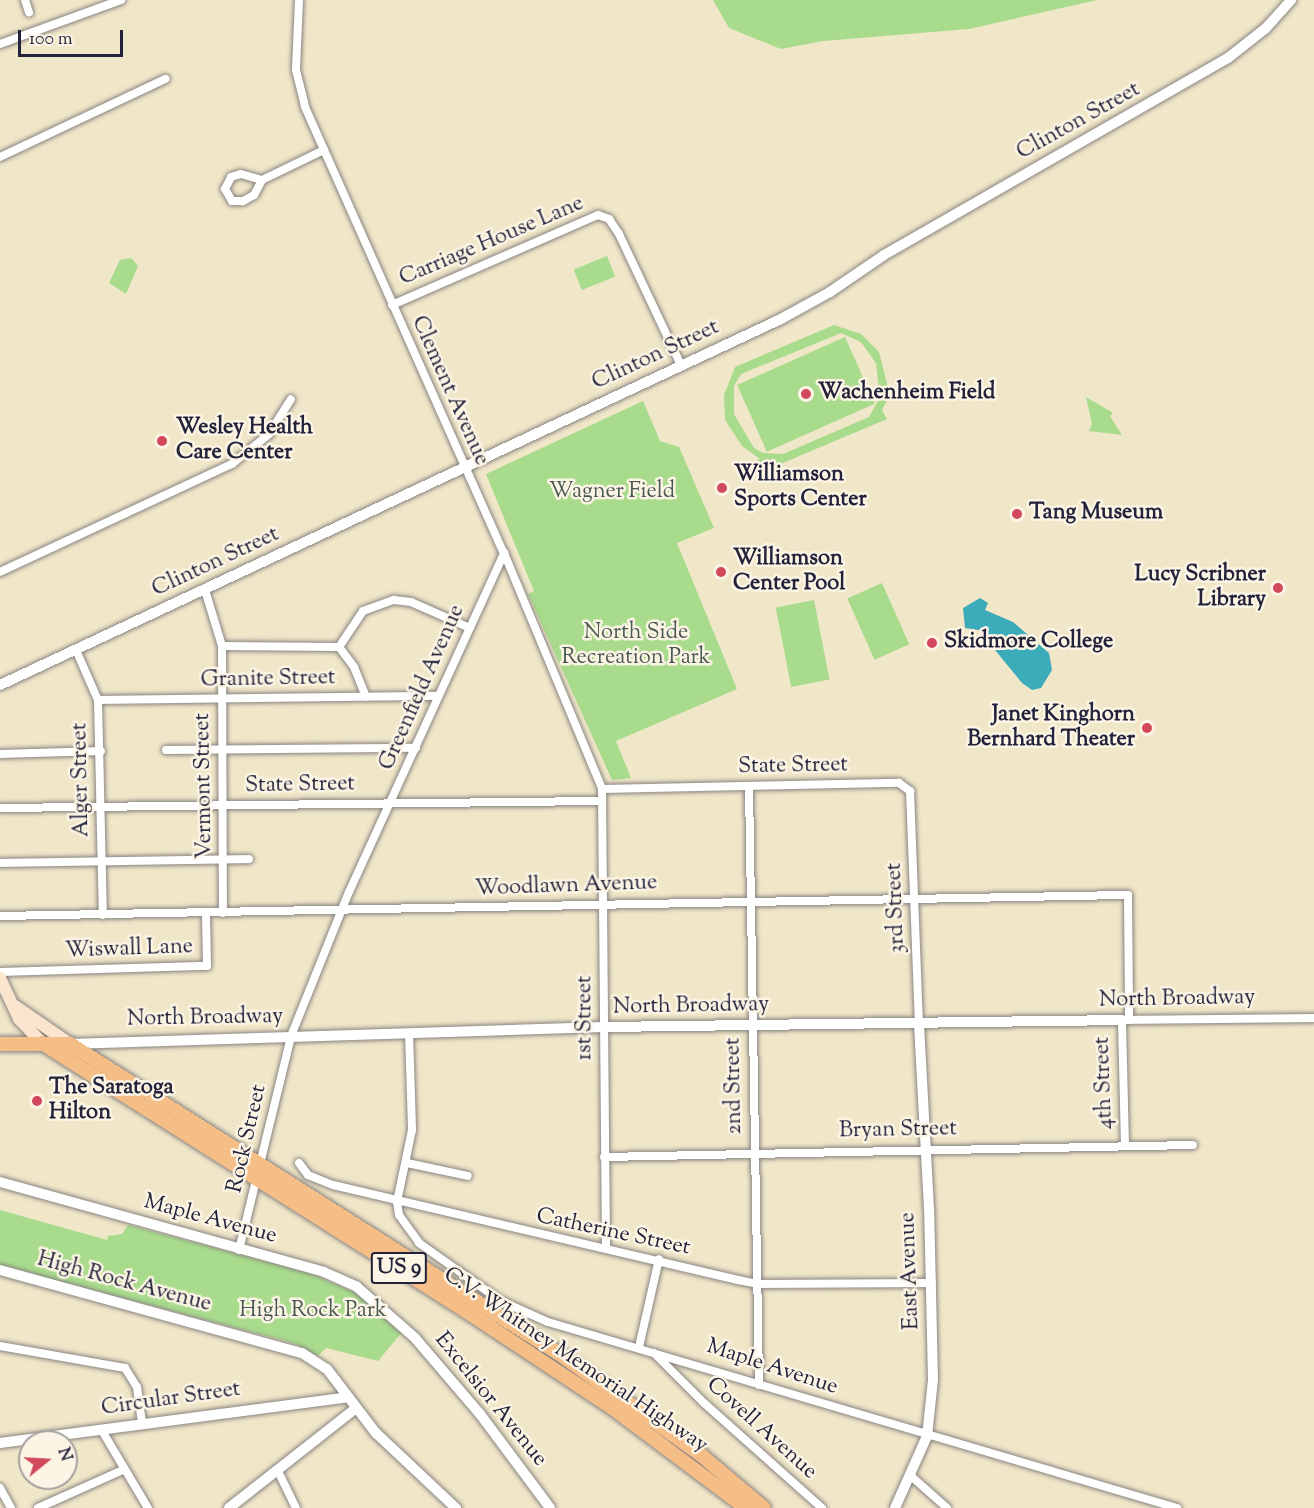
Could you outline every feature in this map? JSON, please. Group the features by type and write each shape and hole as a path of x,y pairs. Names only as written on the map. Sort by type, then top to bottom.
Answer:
{"highway":[{"name":"C.V. Whitney Memorial Highway","path":"42,1043 260,1171 622,1397 764,1508"},
{"path":"0,1044 70,1044"},
{"name":"C.V. Whitney Memorial Highway","path":"70,1044 614,1409 746,1508"}],"main road":[{"path":"0,978 19,1019 42,1043"},
{"path":"12,1003 70,1044"}],"street":[{"path":"25,0 29,12"},
{"path":"0,44 109,2 121,0"},
{"name":"Clement Avenue","path":"299,0 296,70 302,97 464,469 504,553 602,789"},
{"name":"Clinton Street","path":"0,685 464,469 826,294 884,255 1203,73 1245,46 1291,0"},
{"path":"0,157 165,79"},
{"path":"261,180 324,150"},
{"name":"Carriage House Lane","path":"392,305 598,215 606,218 619,234 681,365"},
{"path":"0,572 232,464 267,435 291,399"},
{"name":"Greenfield Avenue","path":"291,1036 341,911 504,553"},
{"name":"Vermont Street","path":"205,590 222,646 223,913"},
{"path":"339,647 363,611 394,600 411,602 470,628"},
{"path":"222,646 339,647"},
{"path":"339,647 354,667 366,697"},
{"name":"Alger Street","path":"76,650 98,700 103,915"},
{"name":"Granite Street","path":"98,700 438,696"},
{"path":"166,750 416,748"},
{"path":"0,754 101,752"},
{"name":"State Street","path":"602,789 899,783 910,791"},
{"name":"2nd Street","path":"749,786 759,1385"},
{"name":"1st Street","path":"602,789 606,1247"},
{"name":"3rd Street","path":"910,791 918,1025"},
{"name":"State Street","path":"0,808 601,801"},
{"path":"0,863 249,859"},
{"name":"Woodlawn Avenue","path":"0,916 341,911 751,900 914,900 1068,895 1128,895 1131,900"},
{"name":"4th Street","path":"1125,1145 1125,1020 1131,900"},
{"name":"Wiswall Lane","path":"0,972 207,966 206,913"},
{"name":"North Broadway","path":"70,1044 604,1027 918,1025 1314,1018"},
{"name":"East Avenue","path":"895,1508 927,1436 933,1380 932,1283 918,1025"},
{"path":"397,1202 412,1130 409,1033"},
{"name":"Rock Street","path":"240,1250 291,1036"},
{"name":"Bryan Street","path":"604,1156 1193,1145"},
{"name":"Catherine Street","path":"299,1163 315,1179 397,1202 659,1259 758,1284 932,1283"},
{"path":"406,1163 468,1176"},
{"name":"Maple Avenue","path":"0,1182 332,1275 366,1293 398,1320"},
{"name":"Maple Avenue","path":"397,1202 399,1215 410,1234 501,1301 548,1322 651,1350 927,1436 1177,1508"},
{"path":"639,1347 659,1259"},
{"name":"High Rock Avenue","path":"0,1270 290,1348 327,1369 355,1409 394,1453 456,1508"},
{"name":"Excelsior Avenue","path":"398,1320 480,1414 550,1508"},
{"path":"0,1346 125,1368 137,1387 142,1423"},
{"name":"Covell Avenue","path":"651,1350 704,1403 822,1508"},
{"name":"Circular Street","path":"0,1443 348,1397"},
{"path":"229,1508 355,1409"},
{"path":"101,1429 148,1508"},
{"path":"38,1508 125,1468"},
{"path":"277,1469 296,1508"},
{"path":"911,1476 946,1508"},
{"path":"0,1488 11,1508"}],"green space":[{"path":"713,0 1097,0 969,29 823,41 781,49 729,28"},
{"path":"607,256 615,276 582,290 574,269"},
{"path":"131,258 138,266 126,294 109,283 120,260"},
{"path":"834,325 861,334 879,352 890,395 882,410 887,419 752,476 748,465 760,459 742,446 725,420 724,395 735,367","holes":["841,333 861,342 876,363 880,397 869,417 783,454 763,453 754,448 734,414 734,386 741,374"]},
{"name":"Wachenheim Field","path":"845,337 875,404 767,452 737,385"},
{"path":"1086,397 1113,413 1110,416 1122,435 1089,431 1092,424"},
{"path":"643,401 660,441 679,447 714,528 677,543 737,689 616,741 631,778 612,780 528,594 534,591 486,474"},
{"path":"882,583 909,644 875,660 847,598"},
{"path":"814,600 829,680 791,687 776,607"},
{"name":"High Rock Park","path":"0,1210 107,1240 108,1236 122,1234 128,1225 310,1273 360,1295 403,1331 378,1361 326,1348 318,1356 293,1343 0,1266"}],"water":[{"path":"980,598 988,603 985,610 1013,622 1049,653 1052,670 1041,688 1032,690 1022,683 995,650 985,631 965,628 963,608"}],"place":[{"name":"Wachenheim Field","path":"806,394"},
{"name":"Wesley Health Care Center","path":"162,441"},
{"name":"Williamson Sports Center","path":"722,488"},
{"name":"Tang Museum","path":"1017,514"},
{"name":"Williamson Center Pool","path":"721,572"},
{"name":"Lucy Scribner Library","path":"1278,588"},
{"name":"Skidmore College","path":"932,643"},
{"name":"Janet Kinghorn Bernhard Theater","path":"1147,728"},
{"name":"The Saratoga Hilton","path":"37,1101"}],"park label":[{"name":"Wagner Field","path":"612,493"},
{"name":"North Side Recreation Park","path":"636,646"}]}
